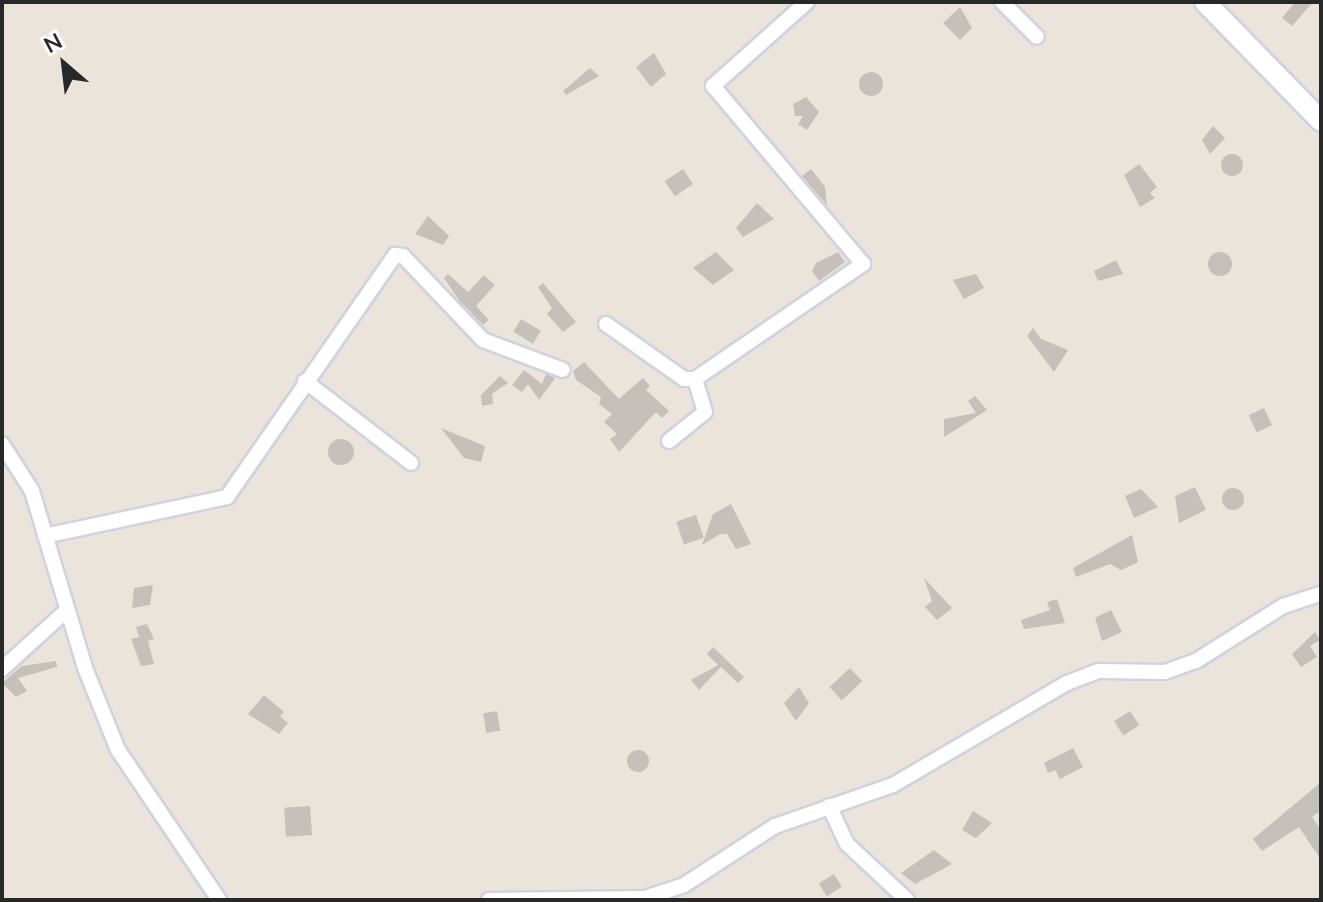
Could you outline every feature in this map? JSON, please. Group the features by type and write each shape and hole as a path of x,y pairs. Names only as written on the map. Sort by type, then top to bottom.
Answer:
{"main road":[{"path":"1205,2 1321,121"}],"street":[{"path":"606,324 684,379 695,379 863,264 713,86 807,2"},
{"path":"1002,2 1037,37"},
{"path":"45,536 227,497 395,255 403,256 483,340 563,370"},
{"path":"669,441 705,412 695,379"},
{"path":"305,381 411,463"},
{"path":"2,444 32,491 67,610 118,750 219,900"},
{"path":"489,900 645,898 712,871 775,826 893,785 1067,683 1099,671 1165,672 1196,661 1283,606 1321,594"},
{"path":"2,669 67,610"},
{"path":"829,806 847,844 906,900"}],"building":[{"path":"1295,2 1313,2 1292,26 1282,18"},
{"path":"960,7 972,28 960,40 943,23"},
{"path":"654,53 666,74 651,87 636,67"},
{"path":"590,68 599,76 566,95 563,91"},
{"path":"871,72 879,76 883,84 879,92 871,96 863,92 859,84 863,76"},
{"path":"806,97 819,112 807,130 798,124 803,116 795,116 793,104"},
{"path":"1213,126 1225,138 1210,154 1202,140"},
{"path":"1228,154 1236,154 1243,165 1236,176 1228,176 1221,169 1221,161"},
{"path":"1139,164 1157,187 1150,193 1155,198 1140,207 1124,175"},
{"path":"683,169 693,184 675,196 665,181"},
{"path":"811,169 825,187 827,205 802,176"},
{"path":"757,203 774,219 743,237 736,228"},
{"path":"428,216 449,236 443,245 415,234"},
{"path":"716,252 734,270 713,285 693,268"},
{"path":"838,252 845,262 819,281 812,271 816,263"},
{"path":"1220,252 1229,255 1232,264 1229,273 1220,276 1211,273 1208,264 1211,255"},
{"path":"1116,260 1123,274 1098,281 1094,271"},
{"path":"448,274 468,292 484,275 495,285 476,306 489,320 483,325 459,300 444,278"},
{"path":"976,274 984,288 964,299 953,280"},
{"path":"543,283 576,322 563,332 547,314 552,308 538,287"},
{"path":"521,319 541,331 533,344 513,332"},
{"path":"1033,328 1041,339 1068,350 1054,372 1027,336"},
{"path":"584,362 619,399 643,378 650,386 646,390 669,411 662,418 656,412 619,452 610,439 617,434 604,422 612,414 599,404 601,397 576,380 573,371"},
{"path":"524,370 542,384 546,374 555,378 539,400 528,384 522,392 512,385"},
{"path":"500,376 508,383 492,394 493,404 482,406 481,395"},
{"path":"975,396 987,410 944,437 944,419 976,413 968,401"},
{"path":"1264,408 1272,425 1257,432 1249,415"},
{"path":"441,428 485,446 481,462 464,458"},
{"path":"341,439 350,443 354,452 350,461 341,465 332,461 328,452 332,443"},
{"path":"1195,487 1206,510 1179,523 1175,496"},
{"path":"1233,488 1241,491 1244,499 1241,507 1233,510 1225,507 1222,499 1225,491"},
{"path":"1141,489 1158,507 1134,518 1125,496"},
{"path":"731,504 751,544 736,549 727,534 720,534 702,545 713,514"},
{"path":"696,515 704,538 684,545 676,522"},
{"path":"1132,535 1138,562 1121,570 1110,564 1076,577 1073,568"},
{"path":"924,578 952,608 937,620 925,607 932,601"},
{"path":"153,585 150,605 132,608 134,588"},
{"path":"1057,599 1065,623 1024,629 1021,620 1050,610 1047,602"},
{"path":"1111,610 1122,632 1102,641 1095,618"},
{"path":"147,624 154,639 148,641 154,664 141,666 131,639 139,637 136,627"},
{"path":"1315,632 1320,640 1310,646 1317,657 1301,667 1292,654"},
{"path":"713,647 744,677 738,683 721,667 699,690 691,680 718,665 707,654"},
{"path":"56,661 57,667 18,678 27,691 16,697 2,683 22,666"},
{"path":"850,668 862,681 842,700 830,687"},
{"path":"799,687 809,703 796,721 784,703"},
{"path":"264,695 284,712 280,716 288,723 279,734 248,714"},
{"path":"497,711 500,731 486,733 483,713"},
{"path":"1130,711 1139,725 1123,736 1114,721"},
{"path":"1073,748 1083,767 1060,779 1055,770 1048,773 1044,763"},
{"path":"638,750 646,753 649,761 646,769 638,772 630,769 627,761 630,753"},
{"path":"1321,782 1321,811 1312,817 1321,830 1321,860 1299,827 1262,851 1253,839"},
{"path":"310,806 312,835 286,837 284,808"},
{"path":"973,811 992,823 976,838 962,830"},
{"path":"934,850 952,864 915,884 901,873"},
{"path":"834,874 842,887 827,896 819,884"}]}
